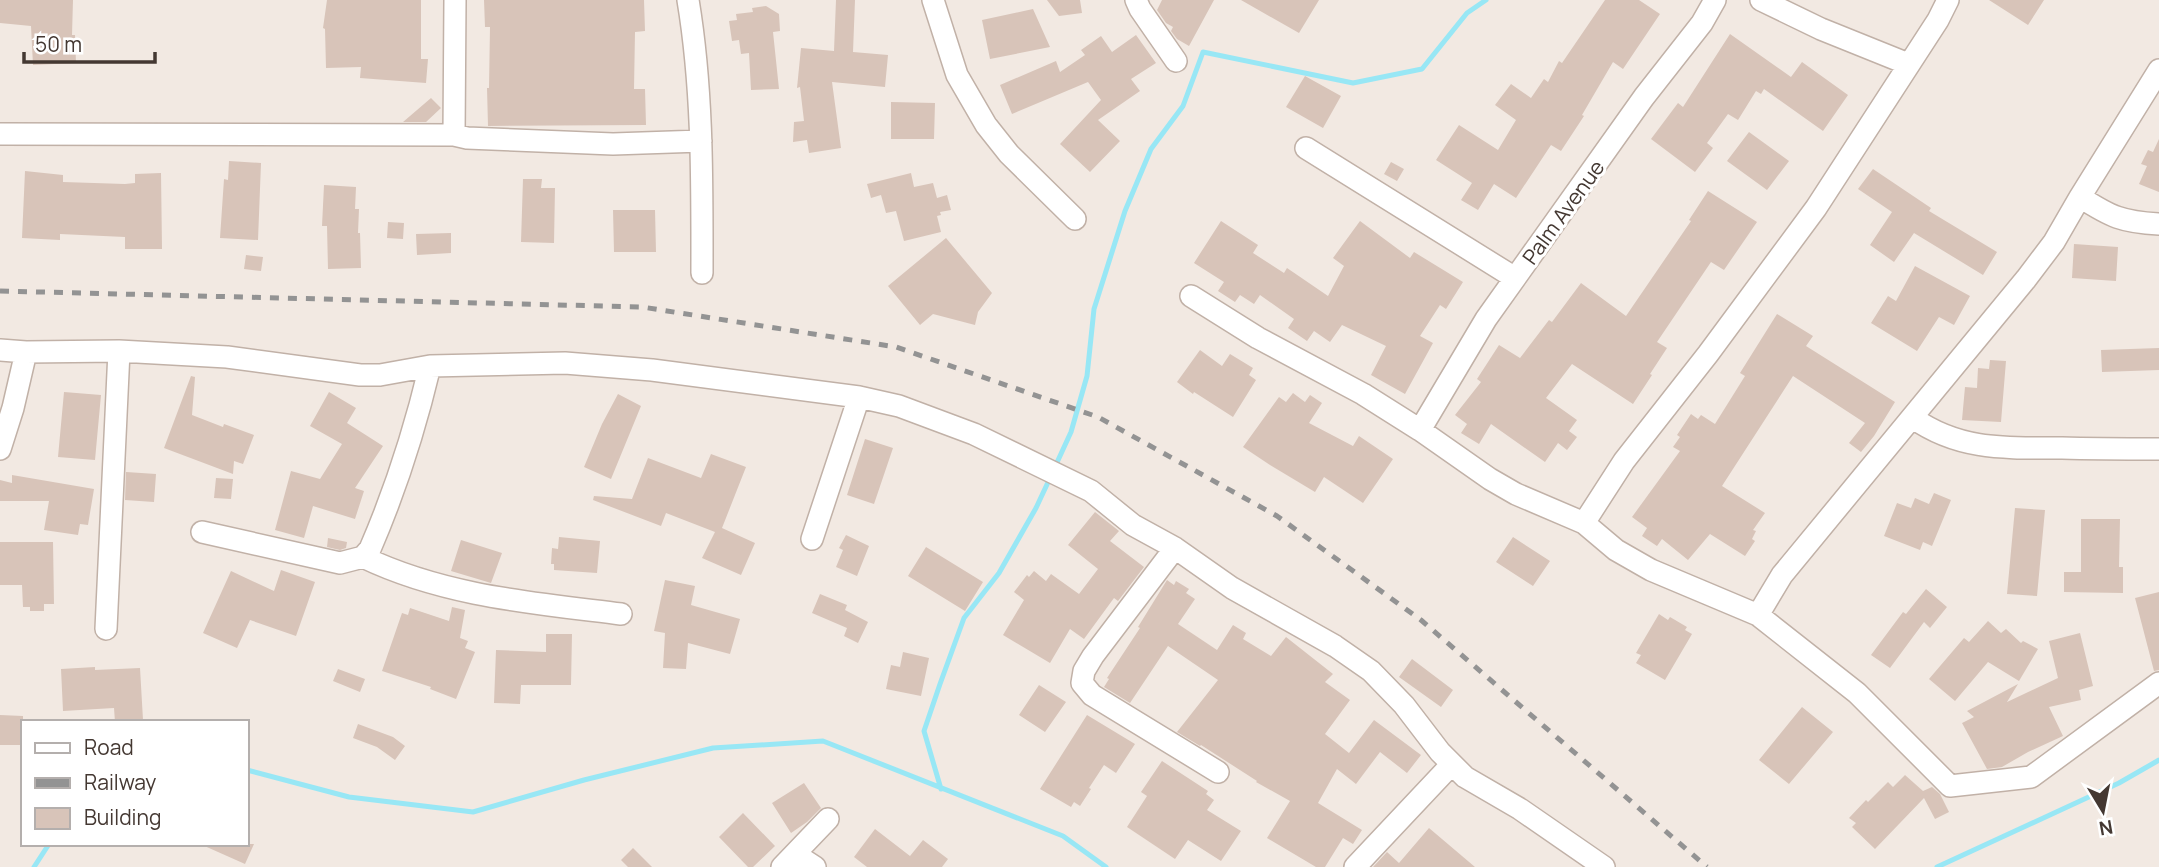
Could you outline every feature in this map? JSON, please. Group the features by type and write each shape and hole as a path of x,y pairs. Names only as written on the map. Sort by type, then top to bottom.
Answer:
{"street":[{"path":"454,135 455,0"},
{"path":"688,0 701,141 702,273"},
{"path":"933,0 957,75 986,125 1009,155 1075,219"},
{"path":"1136,0 1176,61"},
{"name":"Palm Avenue","path":"1420,430 1486,318 1644,97 1702,23 1715,0"},
{"path":"1760,0 1821,29 1908,64"},
{"path":"1584,523 1624,461 1708,354 1815,208 1938,20 1948,0"},
{"path":"1758,615 1782,575 1913,418 2054,242 2159,70"},
{"path":"0,134 454,135 467,138 613,144 701,141"},
{"path":"1307,148 1515,278"},
{"path":"2080,197 2120,220 2159,224"},
{"path":"1191,296 1258,338 1363,394 1490,479 1516,494 1584,523 1616,550 1651,570 1758,615 1857,693 1950,786 2031,777 2159,683"},
{"path":"0,350 119,351 227,357 360,376 430,366 577,364 652,370 859,397 899,407 974,434 1091,491 1133,525 1175,548 1232,588 1335,646 1371,671 1404,705 1451,765 1465,778 1520,809 1604,867"},
{"path":"106,629 119,351"},
{"path":"0,449 26,352"},
{"path":"202,532 340,562 363,557 370,549 402,467 430,366"},
{"path":"812,539 859,397"},
{"path":"1913,418 1928,429 1956,440 1992,448 2159,449"},
{"path":"1175,548 1093,656 1084,671 1082,683 1092,695 1218,772"},
{"path":"363,557 388,569 441,587 508,600 621,614"},
{"path":"1355,867 1451,765"},
{"path":"815,867 789,860 828,819"}],"building":[{"path":"0,0 73,0 72,35 75,35 76,63 33,65 31,26 0,23"},
{"path":"327,0 421,0 421,59 428,59 426,83 360,78 361,67 326,68 323,28"},
{"path":"484,0 644,0 645,31 635,32 634,89 645,89 646,125 488,126 490,27 485,27"},
{"path":"836,0 855,0 853,52 888,55 885,87 832,82 841,148 809,153 807,140 793,142 794,122 804,121 800,87 797,88 801,48 834,51"},
{"path":"1047,0 1080,0 1082,13 1059,16"},
{"path":"1162,0 1214,0 1189,46 1177,39 1171,31 1173,27 1166,23 1157,10"},
{"path":"1241,0 1319,0 1299,33"},
{"path":"1605,0 1639,0 1660,14 1623,69 1613,62 1582,115 1584,116 1561,151 1551,145 1516,198 1494,184 1478,210 1461,200 1472,183 1436,160 1459,125 1498,150 1516,120 1495,105 1511,84 1531,98 1544,79 1548,82 1559,61 1562,63"},
{"path":"1989,0 2044,0 2028,25"},
{"path":"766,6 779,14 780,31 773,32 779,89 751,90 749,53 741,54 739,40 732,41 729,21 737,20 736,14 753,12 752,8"},
{"path":"1033,9 1050,47 990,59 982,20"},
{"path":"1730,34 1791,77 1802,62 1848,95 1823,131 1764,89 1761,94 1756,91 1738,120 1728,114 1707,143 1713,148 1695,172 1651,139 1678,103 1683,107"},
{"path":"1136,35 1156,63 1131,79 1140,91 1098,120 1120,141 1090,172 1060,144 1101,100 1088,82 1012,114 1000,85 1056,61 1060,72 1085,55 1081,50 1101,36 1112,52"},
{"path":"1305,76 1341,96 1323,128 1286,107"},
{"path":"431,98 441,108 426,122 403,122"},
{"path":"891,102 935,103 934,139 891,139"},
{"path":"1749,132 1789,161 1767,190 1727,161"},
{"path":"2159,139 2159,192 2139,184 2147,166 2141,164 2148,150 2153,152"},
{"path":"229,161 261,163 258,240 220,238 224,179 228,180"},
{"path":"1391,162 1404,169 1397,181 1384,174"},
{"path":"1873,169 1931,208 1929,211 1997,252 1983,275 1914,233 1894,262 1870,245 1892,212 1858,189"},
{"path":"25,171 63,175 63,182 125,184 135,183 135,174 161,173 162,249 125,249 125,237 60,234 60,240 22,238"},
{"path":"911,173 914,187 933,183 937,198 947,195 951,210 940,212 941,215 937,216 941,232 904,241 896,211 886,213 881,195 871,198 867,184"},
{"path":"523,179 542,179 541,188 555,188 554,243 521,242"},
{"path":"324,185 356,187 355,209 359,209 361,268 328,269 327,226 322,226"},
{"path":"1708,191 1757,222 1724,270 1711,262 1657,342 1667,348 1633,404 1572,364 1546,398 1577,420 1569,431 1577,437 1567,450 1558,443 1545,462 1491,424 1479,444 1461,433 1467,424 1455,415 1481,382 1477,379 1499,345 1520,358 1549,320 1552,322 1581,283 1626,316 1691,221 1689,220"},
{"path":"613,210 655,210 656,252 614,252"},
{"path":"1221,221 1258,245 1253,253 1284,273 1287,268 1328,296 1344,266 1333,258 1360,221 1410,258 1414,252 1463,282 1446,309 1440,305 1420,336 1433,343 1405,394 1371,375 1386,346 1342,325 1330,342 1314,331 1307,341 1288,328 1294,319 1260,295 1254,304 1240,295 1235,302 1218,291 1224,282 1194,263"},
{"path":"388,222 404,223 403,239 387,238"},
{"path":"451,233 451,253 417,255 416,234"},
{"path":"946,238 992,293 978,312 975,325 933,314 920,325 888,286"},
{"path":"2074,244 2118,247 2116,281 2072,278"},
{"path":"246,255 263,257 261,271 244,269"},
{"path":"1915,266 1970,296 1954,325 1939,317 1917,351 1871,323 1888,296 1896,301"},
{"path":"1777,314 1813,336 1806,346 1895,402 1861,452 1849,443 1865,423 1793,376 1722,486 1765,513 1753,530 1756,531 1752,539 1755,541 1745,556 1710,534 1688,560 1662,539 1657,546 1642,536 1647,528 1632,517 1680,451 1673,447 1680,437 1677,435 1691,414 1698,419 1701,415 1715,424 1745,376 1740,373"},
{"path":"2159,348 2159,370 2102,372 2101,350"},
{"path":"1200,350 1222,366 1230,354 1253,368 1249,375 1256,380 1233,417 1177,382"},
{"path":"1990,360 2006,361 2001,422 1962,420 1965,387 1977,388 1978,368 1989,369"},
{"path":"191,376 195,377 192,415 254,435 243,464 234,461 233,474 164,448"},
{"path":"64,392 101,395 95,460 58,457"},
{"path":"329,392 356,408 347,423 383,446 355,488 364,491 355,519 313,506 304,538 275,530 291,471 320,479 342,444 310,426"},
{"path":"1293,393 1305,402 1310,395 1322,403 1309,423 1353,446 1359,436 1393,459 1363,503 1324,477 1315,492 1243,447 1279,397 1286,402"},
{"path":"618,394 641,406 611,479 584,467"},
{"path":"865,439 893,448 874,504 847,495"},
{"path":"711,454 746,467 722,528 755,543 741,575 702,558 715,532 666,513 661,526 593,500 594,496 632,499 648,458 701,478"},
{"path":"126,472 156,474 154,502 125,500"},
{"path":"12,475 94,489 88,525 80,524 78,535 44,530 49,501 0,501 0,480 12,483"},
{"path":"216,478 233,479 231,499 214,498"},
{"path":"1934,493 1951,500 1932,546 1923,542 1920,550 1884,536 1897,503 1911,508 1915,498 1929,504"},
{"path":"2015,508 2045,510 2037,596 2007,594"},
{"path":"1095,512 1119,531 1110,541 1144,567 1118,601 1114,598 1084,639 1070,629 1050,663 1003,635 1024,600 1014,592 1027,575 1029,577 1034,571 1046,581 1051,574 1079,594 1098,569 1068,545"},
{"path":"2081,519 2120,519 2119,567 2123,567 2123,593 2064,592 2064,572 2081,572"},
{"path":"846,535 869,546 857,576 836,567 843,550 839,548"},
{"path":"559,537 600,541 597,573 554,570 554,564 551,564 552,548 558,549"},
{"path":"1513,537 1550,561 1533,586 1496,562"},
{"path":"328,538 347,542 346,548 340,550 327,547"},
{"path":"461,540 502,553 491,583 451,571"},
{"path":"0,542 53,542 54,604 44,604 44,611 30,611 30,607 23,607 22,585 0,585"},
{"path":"926,547 983,582 965,611 908,576"},
{"path":"281,570 315,582 296,636 250,620 237,648 203,633 231,571 274,591"},
{"path":"665,580 695,586 691,605 740,619 730,654 688,643 686,669 663,668 665,633 654,631"},
{"path":"1167,580 1174,585 1176,581 1189,589 1186,593 1195,599 1178,624 1217,650 1233,625 1246,633 1243,639 1271,656 1286,637 1333,674 1325,682 1350,700 1325,734 1349,753 1374,720 1421,755 1407,773 1380,752 1356,784 1337,769 1318,803 1362,830 1353,844 1343,838 1325,867 1316,867 1267,838 1290,801 1177,732 1218,680 1168,646 1130,703 1104,687"},
{"path":"1926,589 1947,607 1930,628 1924,622 1890,668 1871,655 1903,612 1906,614"},
{"path":"2159,592 2159,670 2154,671 2135,598"},
{"path":"820,594 847,605 845,610 868,622 858,643 844,636 847,628 812,613"},
{"path":"452,607 465,610 460,638 468,641 465,648 475,652 456,699 430,689 431,687 382,671 402,613 408,615 410,608 449,621"},
{"path":"1659,614 1687,627 1685,630 1692,634 1665,680 1636,663 1641,655 1636,653"},
{"path":"1988,621 2001,633 2006,629 2021,643 2023,641 2038,649 2019,681 1988,662 1955,701 1929,679 1964,638 1969,642"},
{"path":"2080,633 2093,686 2079,690 2081,700 2049,707 2063,736 2002,767 1987,769 1962,723 1974,717 1967,711 2018,684 2007,702 2058,678 2049,641"},
{"path":"546,634 572,634 571,685 521,685 520,704 494,703 496,650 546,652"},
{"path":"903,652 929,658 921,696 886,689 891,665 900,667"},
{"path":"1412,659 1453,690 1441,707 1399,677"},
{"path":"140,668 143,720 115,720 114,708 63,711 61,669"},
{"path":"338,669 365,679 360,692 333,681"},
{"path":"1039,685 1066,702 1045,732 1019,715"},
{"path":"1802,707 1833,732 1789,784 1759,760"},
{"path":"0,715 23,716 21,745 0,745"},
{"path":"1087,715 1135,744 1116,773 1104,765 1080,806 1074,802 1071,807 1040,789"},
{"path":"358,724 393,737 405,746 395,760 377,747 353,738"},
{"path":"1162,761 1208,791 1206,794 1214,800 1207,810 1241,831 1221,861 1188,840 1175,859 1127,827 1147,796 1141,792"},
{"path":"1905,775 1923,791 1932,787 1940,794 1949,812 1935,819 1924,798 1875,849 1852,827 1856,823 1849,818 1888,782 1893,787"},
{"path":"804,783 821,808 791,833 772,803"},
{"path":"743,813 775,846 753,867 748,867 719,837"},
{"path":"1429,828 1475,867 1373,867 1387,852 1399,863"},
{"path":"875,829 910,856 923,840 948,859 942,867 867,867 854,857"},
{"path":"254,844 245,864 204,846"},
{"path":"633,848 652,867 628,867 621,860"}],"waterway":[{"path":"1054,469 1071,432 1087,376 1094,309 1125,211 1151,149 1183,106 1203,52 1353,83 1422,69 1467,13 1486,0"},
{"path":"941,789 924,731 940,684 964,618 999,573 1050,478"},
{"path":"248,770 349,797 473,812 584,780 713,748 823,741 1063,836 1106,867"},
{"path":"1937,867 2119,783 2159,760"},
{"path":"34,867 48,846"}],"railway":[{"path":"0,291 642,307 896,347 1098,417 1277,516 1421,620 1707,867"}]}
